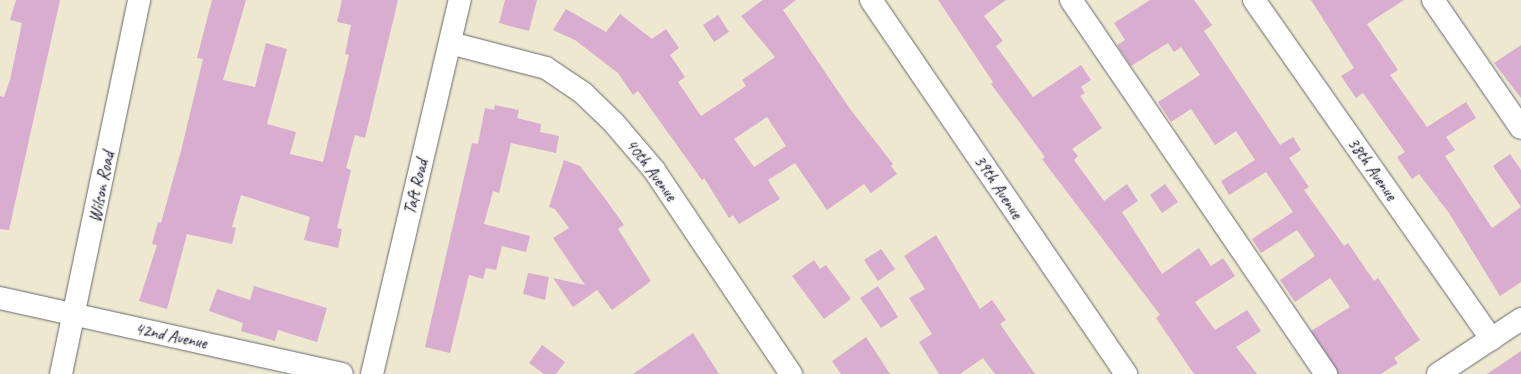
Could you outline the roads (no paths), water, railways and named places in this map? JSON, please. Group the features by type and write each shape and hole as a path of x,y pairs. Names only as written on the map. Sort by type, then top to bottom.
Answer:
{"street":[{"name":"Wilson Road","path":"61,374 76,316 139,0"},
{"name":"Taft Road","path":"372,374 460,0"},
{"name":"39th Avenue","path":"871,0 1126,374"},
{"path":"1071,0 1326,374"},
{"name":"38th Avenue","path":"1254,0 1491,339"},
{"path":"1433,0 1521,128"},
{"name":"40th Avenue","path":"450,43 546,68 583,93 614,123 654,170 792,374"},
{"name":"42nd Avenue","path":"0,298 342,374"},
{"path":"1438,374 1521,319"}]}
